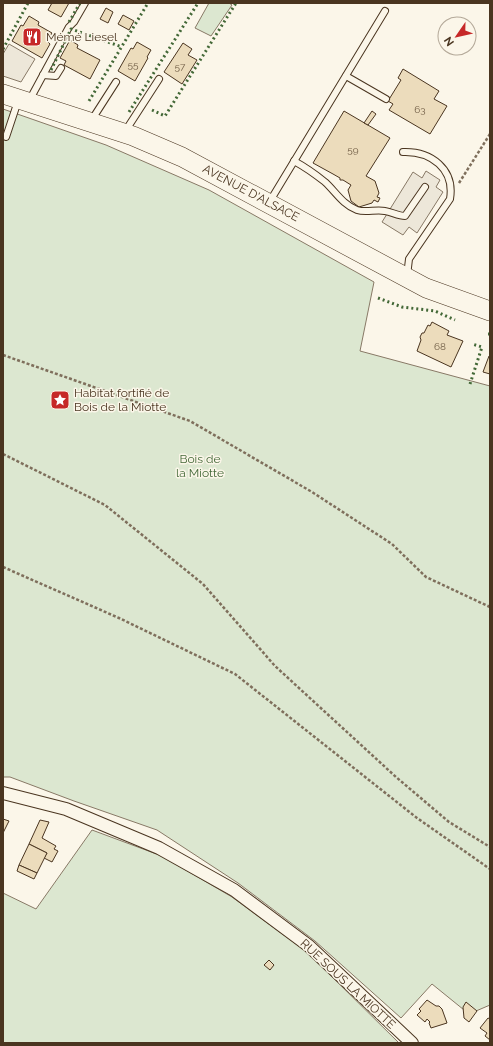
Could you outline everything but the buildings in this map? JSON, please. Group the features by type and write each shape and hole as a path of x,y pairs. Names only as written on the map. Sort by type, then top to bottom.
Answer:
{"main road":[{"name":"AVENUE D'ALSACE","path":"17,99 124,133 182,156 426,288 490,311"}],"street":[{"name":"RUE SOUS LA MIOTTE","path":"3,793 66,808 160,848 234,890 309,946 412,1043"}],"lane":[{"path":"6,137 17,99 43,75 69,27 86,3"},
{"path":"269,203 385,11"},
{"path":"43,75 56,76 61,68"},
{"path":"346,76 386,99"},
{"path":"124,133 159,79"},
{"path":"91,122 116,82"},
{"path":"403,152 415,152 431,158 442,165 449,177 451,190 450,199 409,259 407,278"},
{"path":"294,161 325,182 336,195 357,210 383,210 400,216 405,216 424,187"}],"path":[{"path":"451,190 458,184 490,134"},
{"path":"3,356 190,421 312,492 392,544 426,577 490,607"},
{"path":"3,454 105,505 203,584 275,666 396,777 449,822 490,847"},
{"path":"3,567 119,618 235,674 417,818 490,869"}],"green space":[{"path":"209,3 229,3 232,5 211,36 195,28"},
{"name":"Bois de la Miotte","path":"3,109 106,145 209,190 374,282 360,351 490,386 490,1005 469,1014 432,984 401,1018 315,941 238,883 157,830 10,777 3,777"},
{"path":"92,830 162,856 232,897 307,952 399,1043 3,1043 3,893 36,909"}],"shaded area":[{"path":"9,44 35,59 21,82 3,76 3,54"},
{"path":"426,171 440,180 436,187 443,192 417,233 409,227 403,235 382,222 413,172 422,178"}],"hedge":[{"path":"3,49 28,3"},
{"path":"69,22 80,3"},
{"path":"89,101 148,3"},
{"path":"129,112 198,3"},
{"path":"152,110 165,116 236,3"},
{"path":"51,70 71,29 122,47"},
{"path":"378,298 402,307 435,311 455,320"},
{"path":"470,384 482,347 472,344"}],"place":[{"name":"Mémé Liesel","path":"32,37"},
{"name":"Habitat fortifié de Bois de la Miotte","path":"60,400"}]}
